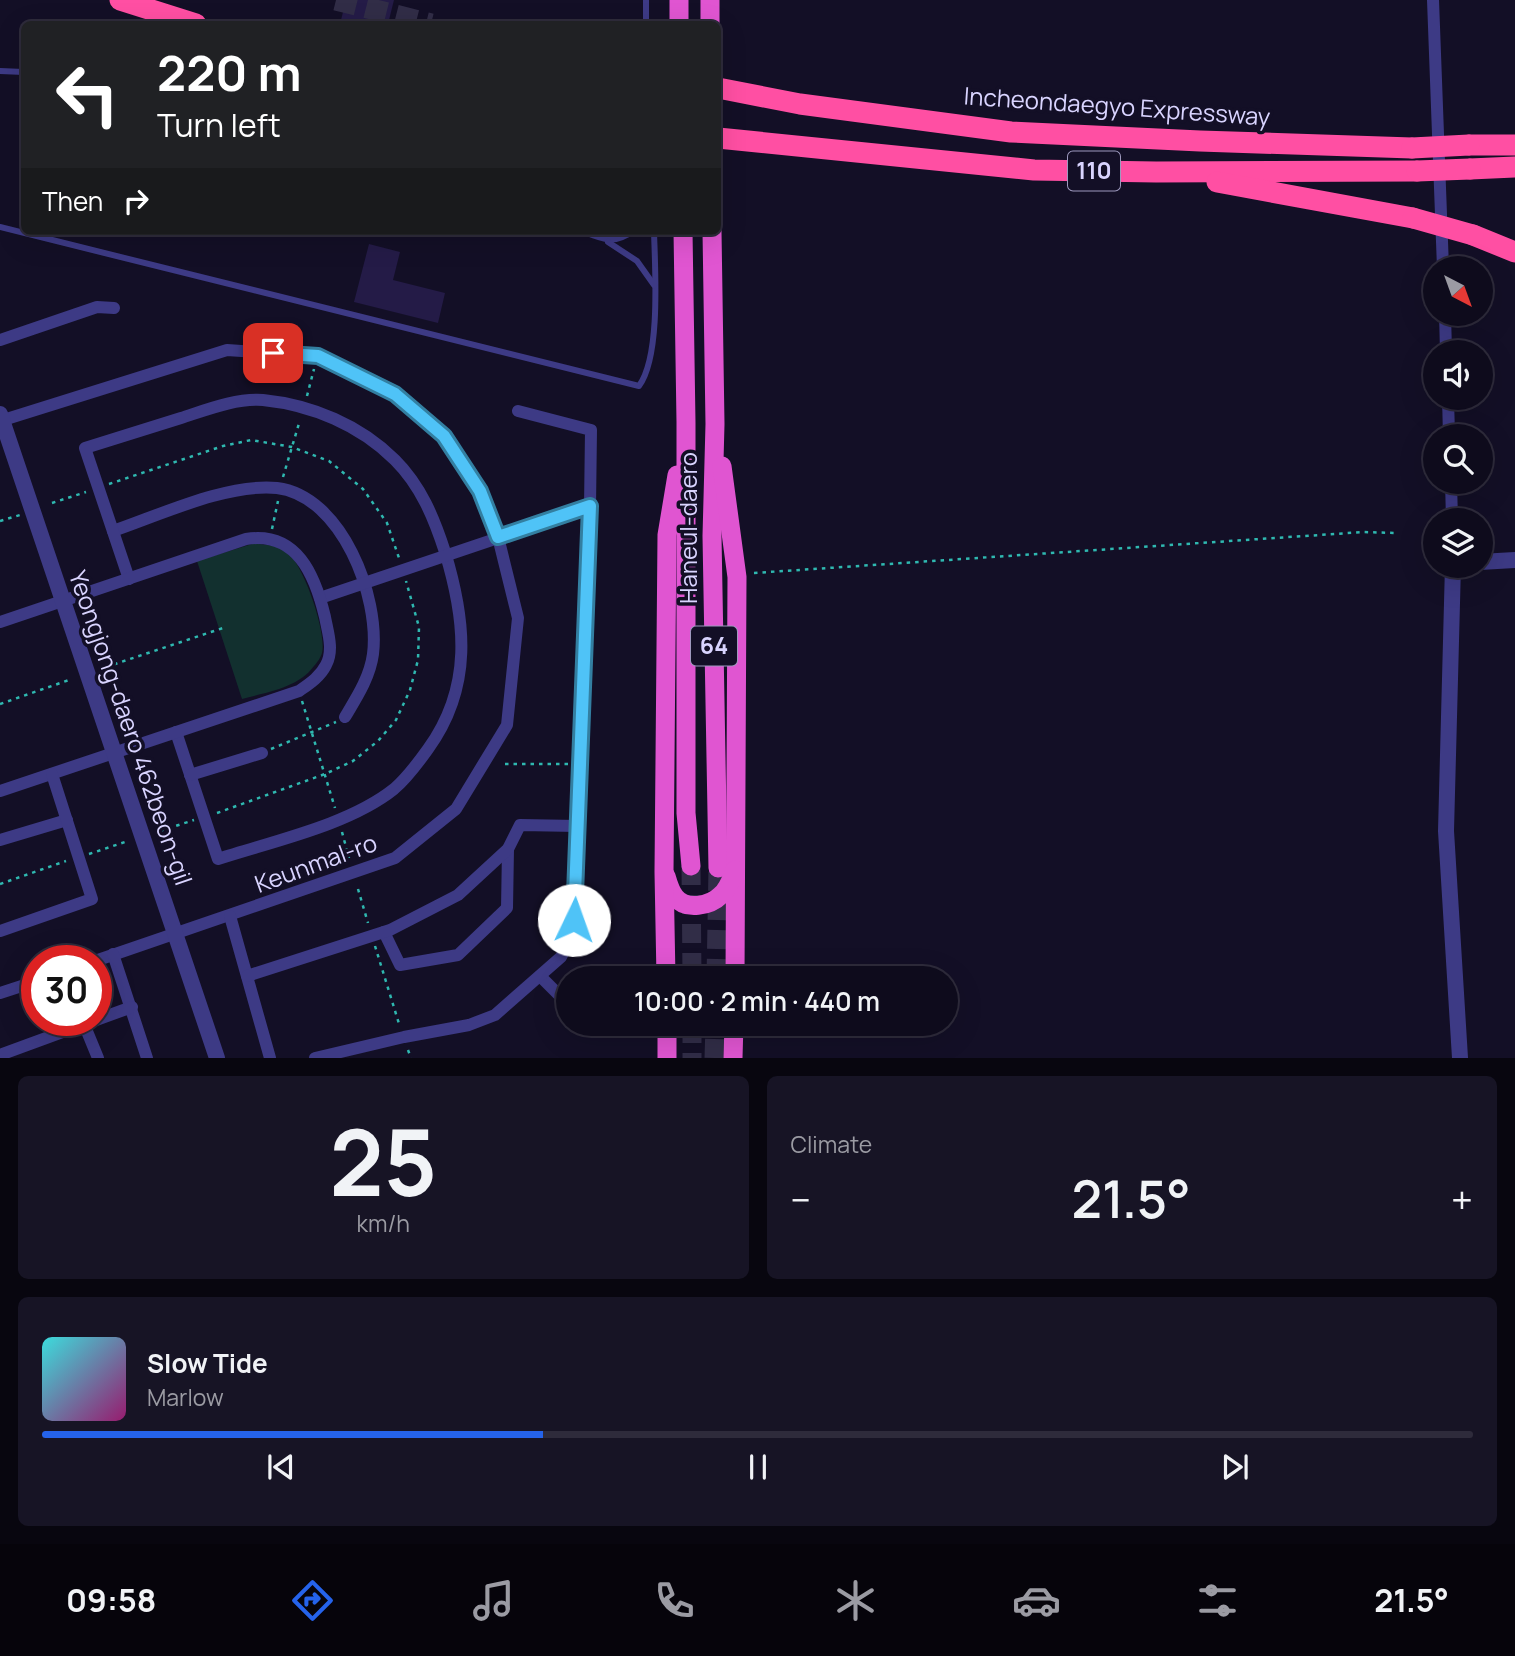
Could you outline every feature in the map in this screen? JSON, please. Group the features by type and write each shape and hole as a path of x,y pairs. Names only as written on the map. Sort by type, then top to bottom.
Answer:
{"highway":[{"path":"120,0 186,21"},
{"path":"679,0 679,21"},
{"path":"710,0 710,21"},
{"name":"Incheondaegyo Expressway","path":"721,89 1011,132 1412,148 1513,144"},
{"name":"110","path":"721,138 1034,170 1417,171 1515,167"},
{"path":"1156,172 1413,218 1473,235 1515,252"},
{"name":"Haneul-daero","path":"683,235 686,422 685,711 691,866"},
{"name":"Haneul-daero","path":"712,235 715,424 737,577 727,866 733,966"},
{"path":"666,966 667,535 686,422"},
{"path":"664,872 674,897 687,905 699,905 711,902 729,886 727,866"},
{"path":"657,1058 665,1036"},
{"path":"667,1036 667,1058"},
{"path":"733,1058 734,1036"}],"street":[{"path":"1433,0 1443,256"},
{"path":"0,340 97,307 114,308"},
{"name":"Keunmal-ro","path":"1,418 227,349 318,356 395,394 444,436 480,491 498,537 518,618 506,725 456,809 396,858 113,954"},
{"path":"129,579 85,448 223,404 261,400 303,407 335,419 370,438 397,461 418,488 435,519 456,588 462,669 455,700 439,734 418,764 395,788 365,809 338,820 218,859 176,732"},
{"path":"315,1058 469,1025 495,1015 561,957 572,938 591,430 518,411"},
{"name":"Yeongjong-daero 462beon-gil","path":"1,418 217,1058"},
{"path":"113,531 225,493 252,487 280,489 306,497 328,515 343,534 372,614 375,635 373,657 365,682 345,717"},
{"path":"320,598 590,506"},
{"path":"0,621 246,539 264,537 286,545 303,559 320,598 331,643 327,663 316,678 299,691 0,792"},
{"path":"1493,561 1515,559"},
{"path":"1453,578 1446,831 1460,1058"},
{"path":"190,775 262,753"},
{"path":"0,932 92,899 52,774"},
{"path":"0,840 67,820"},
{"path":"247,976 378,934 457,895 508,849 520,825 578,826"},
{"path":"378,934 400,965 458,955 507,908 508,849"},
{"path":"230,916 270,1058"},
{"path":"113,954 147,1058"},
{"path":"540,976 556,992"},
{"path":"0,993 21,986"},
{"path":"112,1014 132,1007"},
{"path":"3,1056 54,1036"},
{"path":"94,1036 98,1058"}],"lane":[{"path":"646,0 646,21"},
{"path":"0,72 21,72"},
{"path":"0,227 21,232"},
{"path":"32,235 639,386 646,375 652,340 654,235"},
{"path":"591,235 608,242 637,261 655,288"},
{"path":"608,242 628,235"}],"path":[{"path":"270,539 280,489 318,356"},
{"path":"52,503 223,446 251,440 292,447 329,461 363,489 387,523 419,628 418,660 410,690 396,720 378,741 353,761 325,774 160,831"},
{"path":"0,521 20,515"},
{"path":"754,573 1364,532 1396,533"},
{"path":"106,667 223,628"},
{"path":"0,704 69,680"},
{"path":"299,691 349,858"},
{"path":"262,753 345,717"},
{"path":"505,764 580,764"},
{"path":"0,884 128,841"},
{"path":"358,889 378,934 411,1058"}],"green space":[{"path":"252,544 280,548 294,560 313,600 323,643 319,660 300,679 281,688 242,699 197,561"}],"building":[{"path":"346,0 394,0 389,21 341,20"},
{"path":"369,244 400,252 393,280 445,293 438,323 354,302"}],"tunnel":[{"path":"336,0 419,21"},
{"path":"691,866 692,966"},
{"path":"716,966 718,868"},
{"path":"692,1036 692,1058"},
{"path":"714,1058 715,1036"}],"route":[{"path":"273,353 318,356 395,394 444,436 480,491 498,537 590,506 574,920"}]}
